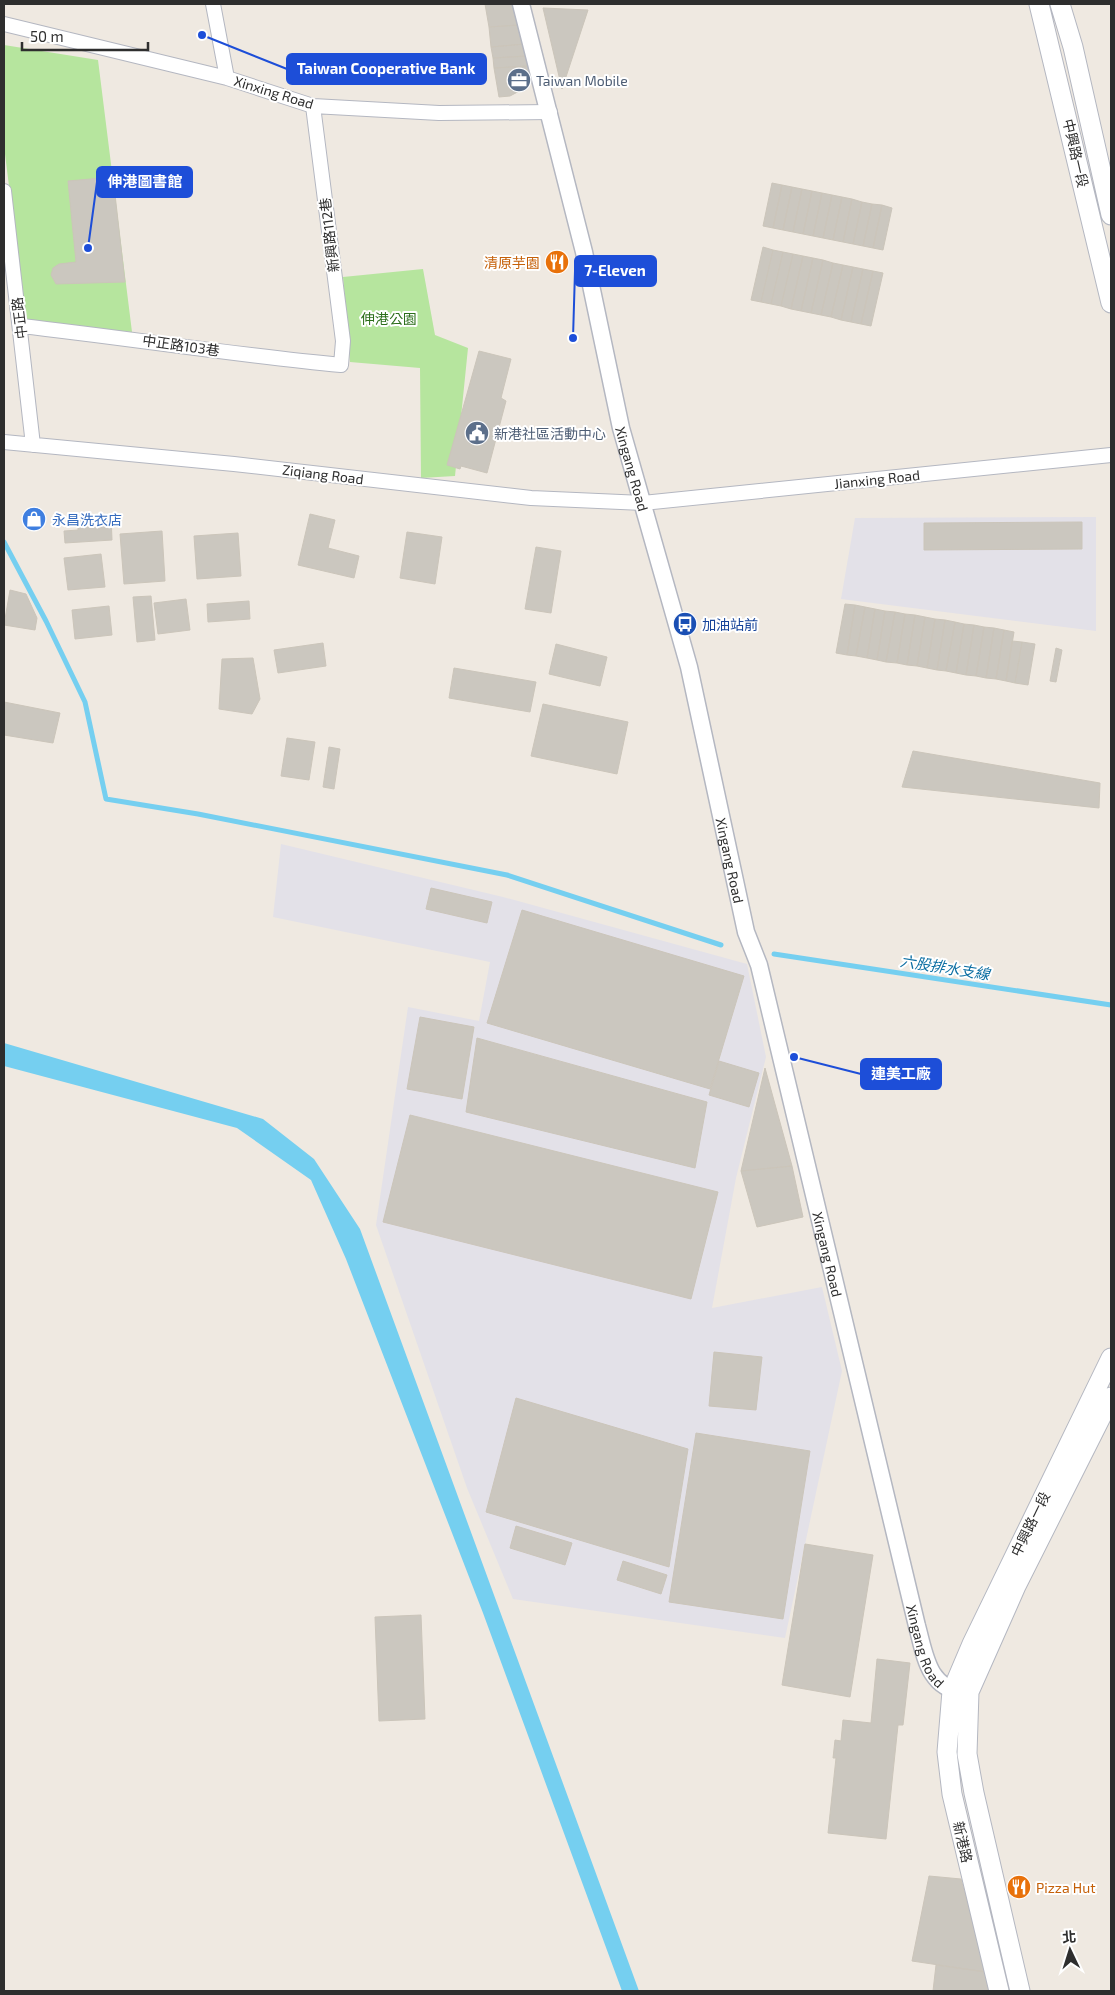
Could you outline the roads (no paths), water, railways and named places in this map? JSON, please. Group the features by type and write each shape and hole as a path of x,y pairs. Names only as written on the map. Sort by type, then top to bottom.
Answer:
{"main road":[{"name":"中興路一段","path":"1039,4 1111,303"},
{"name":"中興路一段","path":"1060,4 1073,47 1111,215"},
{"name":"中興路一段","path":"961,1692 984,1618 1111,1358"},
{"name":"中興路一段","path":"961,1692 1111,1397"},
{"name":"新港路","path":"961,1692 947,1752 952,1794 999,1991"},
{"name":"新港路","path":"961,1692 974,1794 1020,1991"}],"street":[{"path":"213,4 227,78"},
{"name":"Xingang Road","path":"521,4 550,112 584,252 621,428 689,667 746,932 759,965 916,1626 926,1659 935,1679 961,1692"},
{"name":"Xinxing Road","path":"4,24 227,78 313,106 439,113 550,112"},
{"name":"新興路112巷","path":"313,106 343,341 341,365"},
{"name":"中正路","path":"4,191 21,326 33,444"},
{"name":"中正路103巷","path":"21,326 188,345 265,358 341,365"},
{"name":"Ziqiang Road","path":"4,442 234,464 532,498 643,503"},
{"name":"Jianxing Road","path":"643,503 1111,455"}],"water":[{"path":"4,1043 263,1119 314,1159 360,1229 639,1991 622,1991 483,1613 346,1259 311,1180 237,1128 4,1066"}],"waterway":[{"path":"4,542 46,621 85,702 106,799 198,814 507,875 721,945"},
{"name":"六股排水支線","path":"774,954 1111,1005"}],"place":[{"name":"Taiwan Cooperative Bank","path":"202,35"},
{"name":"Taiwan Mobile","path":"519,80"},
{"name":"伸港圖書館","path":"88,248"},
{"name":"清原芋園","path":"557,262"},
{"name":"7-Eleven","path":"573,338"},
{"name":"新港社區活動中心","path":"477,433"},
{"name":"永昌洗衣店","path":"34,519"},
{"name":"加油站前","path":"685,624"},
{"name":"連美工廠","path":"794,1057"},
{"name":"Pizza Hut","path":"1019,1887"}],"park label":[{"name":"伸港公園","path":"389,318"}]}
